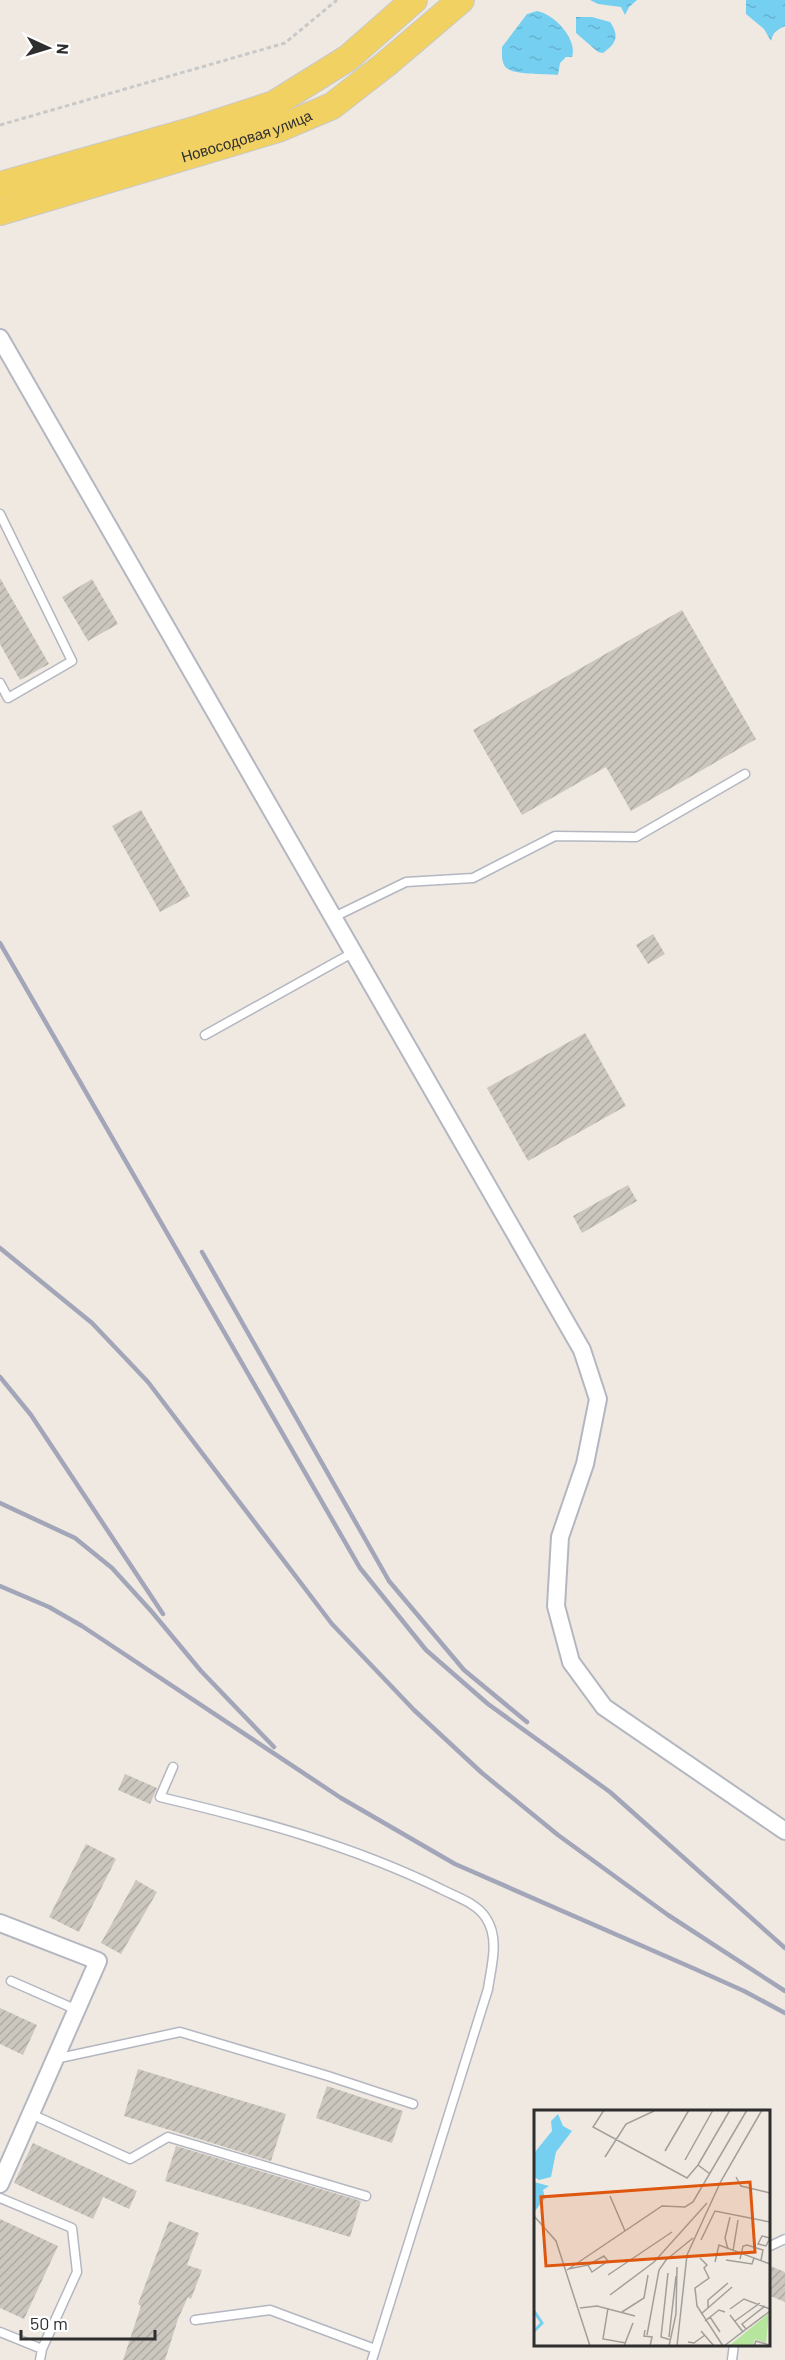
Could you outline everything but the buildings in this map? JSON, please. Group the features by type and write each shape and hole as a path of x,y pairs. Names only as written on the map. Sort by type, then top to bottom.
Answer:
{"main road":[{"name":"Новосодовая улица","path":"0,185 194,130 274,104 348,58 414,0"},
{"name":"Новосодовая улица","path":"0,212 278,129 332,106 386,64 461,0"}],"street":[{"path":"0,338 582,1350 597,1399 585,1464 560,1538 556,1606 571,1662 604,1707 785,1831"},
{"path":"0,1923 98,1961 0,2184"}],"lane":[{"path":"0,514 72,661 8,698 0,683"},
{"path":"334,917 406,882 473,878 555,836 636,837 745,774"},
{"path":"205,1035 354,952"},
{"path":"173,1767 160,1797 326,1840 402,1870 471,1904 487,1919 494,1945 488,1989 372,2360"},
{"path":"11,1981 77,2010"},
{"path":"55,2059 180,2032 413,2104"},
{"path":"31,2114 130,2159 168,2137 366,2196"},
{"path":"0,2198 72,2228 77,2272 42,2349 40,2360"},
{"path":"770,2246 785,2239"},
{"path":"195,2320 270,2310 375,2349"},
{"path":"0,2332 42,2349"},
{"path":"732,2360 734,2345"}],"path":[{"path":"0,125 285,43 337,0"}],"water":[{"path":"590,0 637,0 629,7 625,15 621,7 598,4"},
{"path":"746,0 785,0 785,26 773,35 771,41 764,29 746,14"},
{"path":"537,11 557,22 568,35 571,43 572,57 566,57 560,63 558,75 512,71 503,62 502,47 527,14"},
{"path":"576,17 592,17 610,22 616,36 614,43 603,53 598,52 576,33"}],"railway":[{"path":"0,943 360,1568 426,1650 488,1704 610,1792 785,1948"},
{"path":"0,1248 92,1323 148,1382 332,1624 414,1710 482,1773 558,1835 668,1915 785,1991"},
{"path":"202,1252 389,1581 464,1670 527,1722"},
{"path":"0,1377 31,1415 163,1614"},
{"path":"0,1503 75,1538 112,1568 201,1671 274,1747"},
{"path":"0,1586 49,1607 82,1626 341,1798 455,1864 744,1991 785,2013"}]}
